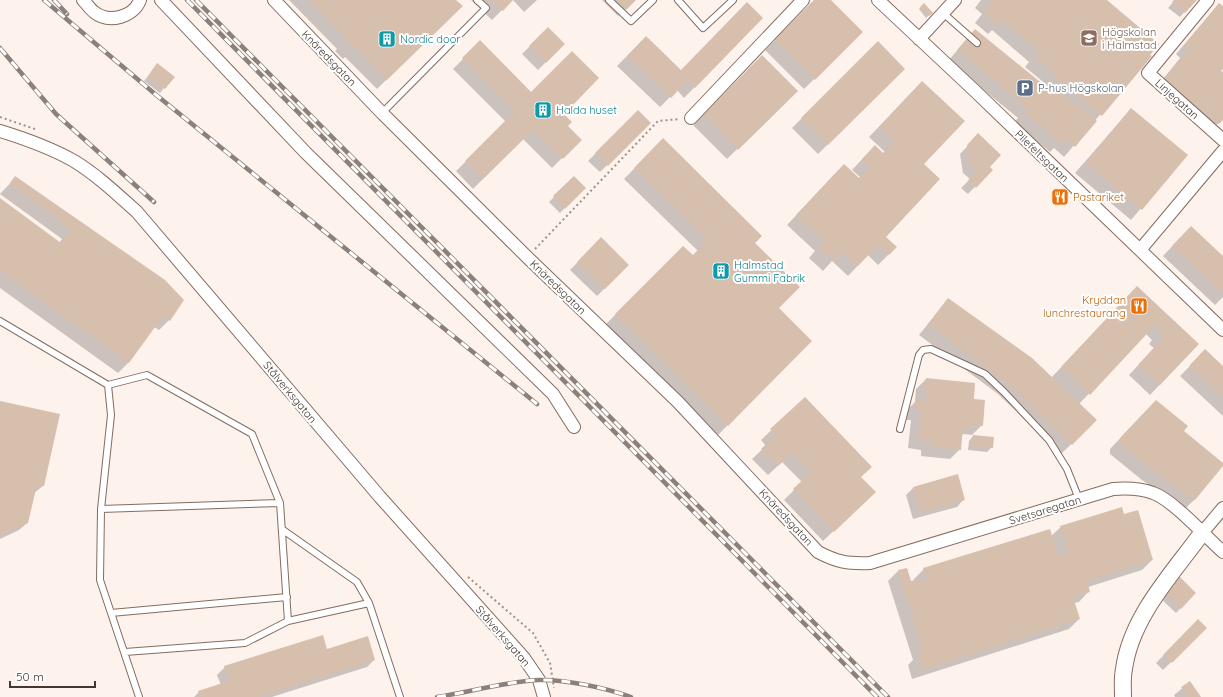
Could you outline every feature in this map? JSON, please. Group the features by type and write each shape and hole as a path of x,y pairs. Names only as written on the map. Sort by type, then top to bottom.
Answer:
{"main road":[{"path":"1123,697 1124,670 1128,649 1139,621 1202,533"}],"street":[{"path":"83,0 95,13 111,19 129,14 140,0"},
{"path":"161,0 306,153 553,394 574,427"},
{"name":"Knäredsgatan","path":"274,0 382,112 527,257 678,402 818,552 832,559 848,564"},
{"path":"691,118 803,0"},
{"name":"Pilefeltsgatan","path":"878,0 1223,330"},
{"path":"919,38 955,0"},
{"name":"Linjegatan","path":"1208,0 1148,73 1223,140"},
{"name":"Stålverksgatan","path":"0,130 38,143 75,162 105,184 137,212 380,497 524,658 539,680 544,697"},
{"path":"1140,250 1223,151"},
{"name":"Svetsaregatan","path":"848,564 870,563 1113,489 1128,488 1154,493 1167,502 1223,552"},
{"path":"1202,533 1223,508"}],"lane":[{"path":"382,112 486,8 478,0"},
{"path":"609,0 631,21 653,0"},
{"path":"678,0 703,28 733,0"},
{"path":"942,13 977,43"},
{"path":"0,321 108,385 147,375 252,434 280,503 288,621"},
{"path":"900,429 919,355 923,350 931,349 985,374 1004,392 1049,440 1067,469 1079,499"},
{"path":"108,385 111,415 101,509 100,580 139,697"},
{"path":"101,509 280,503"},
{"path":"283,530 357,582 369,603 400,697"},
{"path":"111,613 287,597"},
{"path":"124,652 245,643 288,621 369,603"}],"path":[{"path":"527,257 658,121 691,118"}],"building":[{"name":"Nordic door","path":"309,0 456,0 463,6 387,80 356,47 354,49 344,40 346,38"},
{"path":"491,0 513,0 503,11"},
{"path":"617,0 636,0 626,10"},
{"path":"814,0 831,0 863,32 815,80 774,39"},
{"name":"Högskolan i Halmstad","path":"987,0 1107,0 1159,44 1150,55 1152,56 1102,116 1054,77 1056,74 1034,56 1039,51 1002,21 999,25 984,13 991,4"},
{"path":"1174,0 1197,0 1185,13 1172,2"},
{"path":"747,2 763,18 695,88 687,81 671,98 627,56 646,36 681,70"},
{"path":"924,3 933,13 929,16 920,7"},
{"path":"1219,3 1223,6 1223,69 1221,71 1223,72 1223,120 1219,124 1164,79 1190,48 1185,44"},
{"path":"548,27 565,44 546,63 529,46"},
{"name":"P-hus Högskolan","path":"975,29 1050,90 1053,86 1097,121 1075,147 1064,139 1061,143 1024,112 1027,108 957,50"},
{"name":"Halda huset","path":"480,40 531,92 572,51 599,78 571,107 573,109 566,116 572,122 568,126 582,140 563,159 533,130 483,179 465,161 515,111 462,58"},
{"path":"878,41 905,69 828,145 801,118"},
{"path":"762,55 798,91 738,150 703,115"},
{"path":"157,63 175,77 165,89 148,76"},
{"path":"922,81 965,121 924,164 940,179 886,237 897,247 889,255 878,245 858,266 843,252 833,261 818,247 824,241 796,215 844,164 859,178 870,167 862,159 875,145 883,153 894,141 879,127"},
{"path":"1131,108 1188,155 1142,210 1085,163"},
{"path":"638,110 651,123 608,166 595,153"},
{"path":"978,133 1001,155 990,167 993,170 976,188 968,180 977,171 970,165 967,145"},
{"name":"Halmstad Gummi Fabrik","path":"663,138 762,236 755,243 800,287 779,308 812,341 728,426 615,314 683,246 693,255 707,240 634,168"},
{"path":"15,176 165,280 184,300 170,321 163,316 129,363 0,271 0,198 61,243 71,229 10,183"},
{"path":"574,176 586,188 565,209 553,196"},
{"path":"1191,226 1223,256 1223,294 1172,246"},
{"path":"601,237 629,265 605,289 577,262"},
{"path":"1137,286 1199,344 1160,385 1138,365 1163,338 1159,333 1162,330 1156,324 1090,395 1061,367"},
{"path":"948,298 1032,358 1097,420 1072,445 1008,384 928,324"},
{"path":"1205,349 1223,366 1223,397 1189,366"},
{"path":"926,378 975,383 974,399 985,400 983,426 971,424 971,428 963,428 961,450 930,446 931,440 918,439 921,411 915,410 916,400 926,401 927,392 924,392"},
{"path":"805,397 872,467 861,477 876,492 834,532 793,489 811,472 792,453 778,466 761,449 776,435 770,429"},
{"path":"1156,400 1188,426 1184,431 1223,463 1223,466 1195,500 1152,470 1120,444 1120,438"},
{"path":"0,401 60,414 44,486 37,485 28,523 3,534 0,533"},
{"path":"973,435 994,437 993,448 972,446"},
{"path":"958,474 965,500 920,512 913,487"},
{"path":"1122,507 1124,514 1138,510 1153,560 1087,581 1090,592 1073,597 1080,619 922,670 917,654 923,652 898,570 907,568 911,581 918,579 919,583 927,581 923,568 1050,529 1058,555 1068,552 1060,526"},
{"path":"1178,575 1196,593 1181,609 1163,591"},
{"path":"1198,619 1207,628 1172,663 1163,655"},
{"path":"323,635 327,649 368,636 375,660 258,697 200,697 198,691 229,681 224,666"},
{"path":"1190,681 1201,697 1187,697 1181,687"}],"railway":[{"path":"44,0 155,94 537,404"},
{"path":"54,0 67,14"},
{"path":"187,0 877,697"},
{"path":"196,0 888,697"},
{"path":"0,48 56,114 154,202"},
{"path":"437,697 538,680 560,681 585,685 610,690 631,697"}],"place":[{"name":"Högskolan i Halmstad","path":"1089,38"},
{"name":"Nordic door","path":"387,39"},
{"name":"P-hus Högskolan","path":"1025,88"},
{"name":"Halda huset","path":"543,110"},
{"name":"Pastariket","path":"1060,197"},
{"name":"Halmstad Gummi Fabrik","path":"721,271"},
{"name":"Kryddan lunchrestaurang","path":"1139,306"}]}
